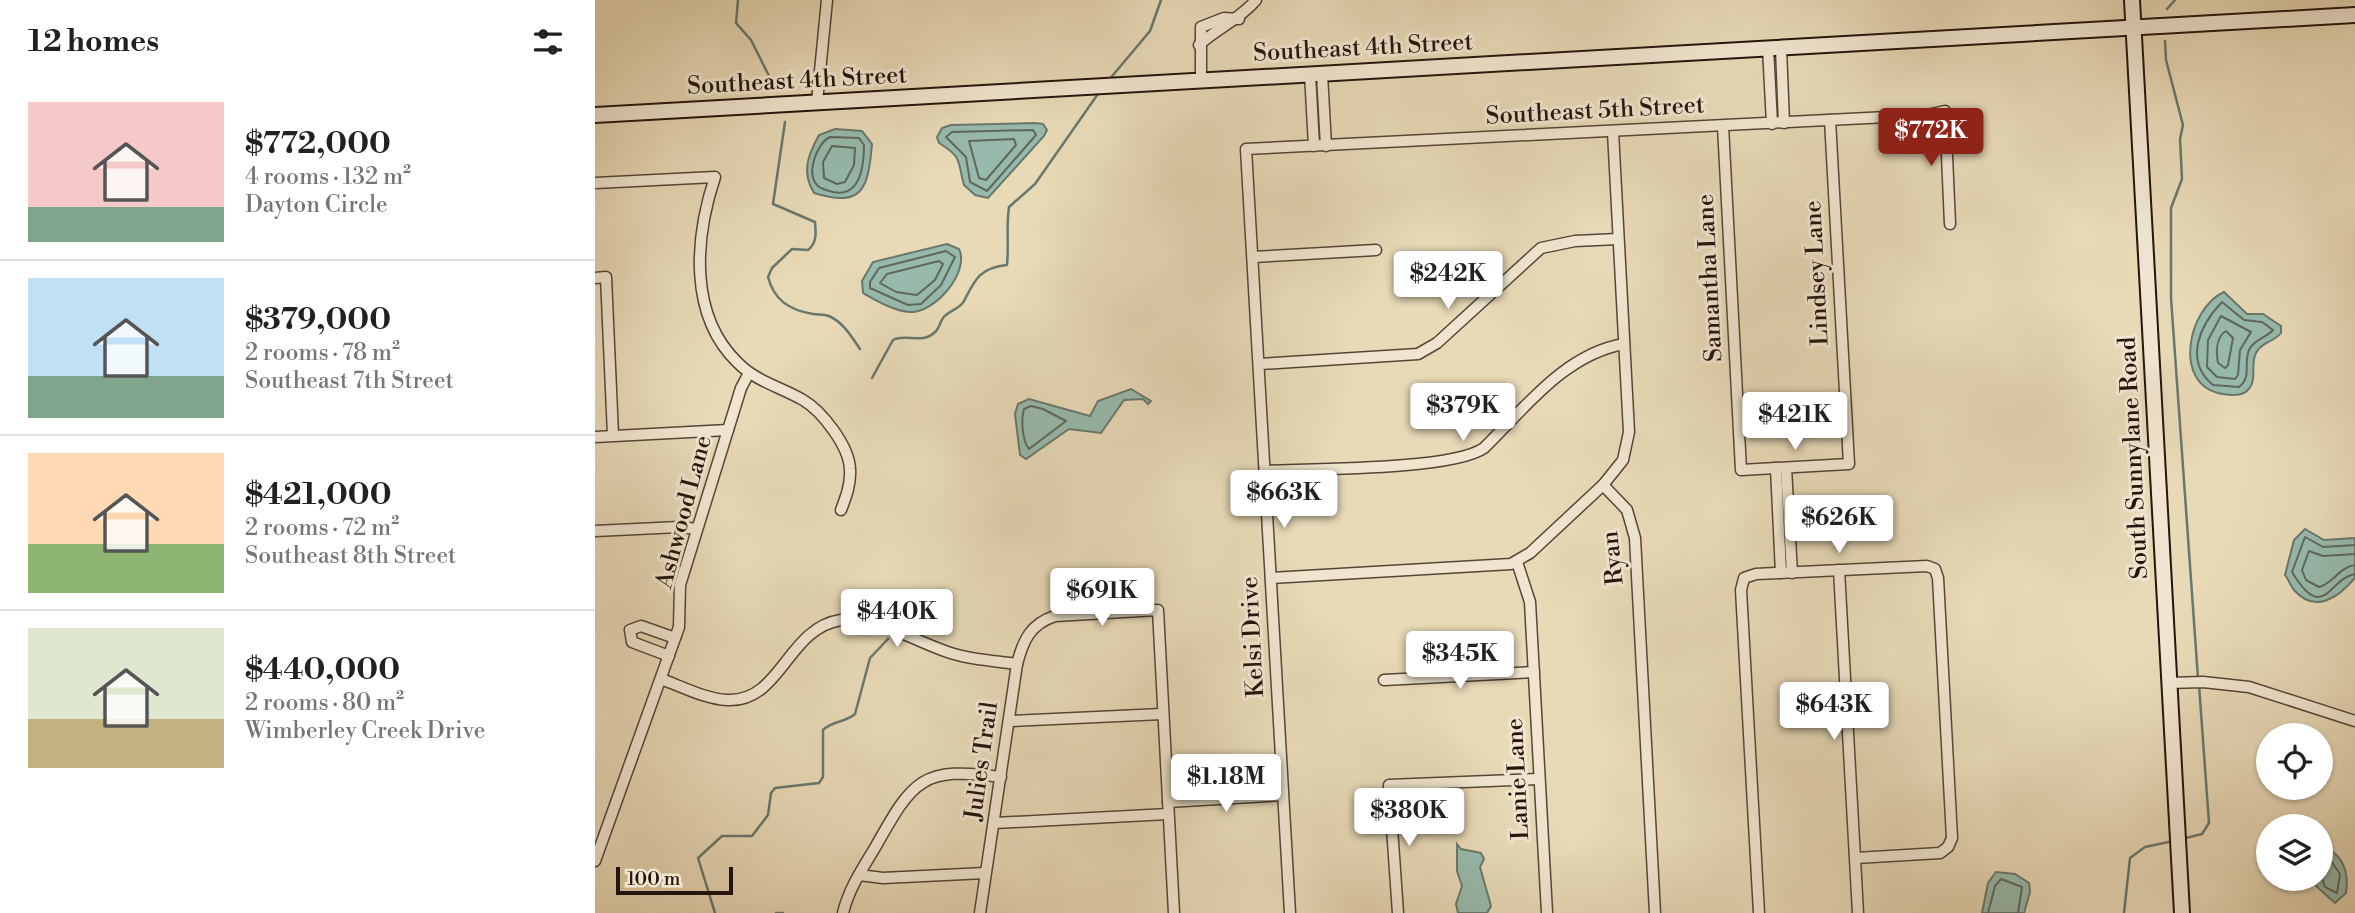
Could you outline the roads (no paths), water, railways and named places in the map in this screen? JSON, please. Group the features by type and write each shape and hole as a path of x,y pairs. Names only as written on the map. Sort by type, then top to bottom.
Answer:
{"main road":[{"name":"South Sunnylane Road","path":"2132,0 2182,913"},
{"name":"Southeast 4th Street","path":"595,115 2355,15"}],"street":[{"path":"817,102 827,0"},
{"path":"1201,80 1199,45 1200,30 1204,24 1224,18 1239,19 1257,0"},
{"path":"1775,48 1784,123"},
{"path":"1772,124 1775,48"},
{"path":"1316,74 1326,146"},
{"path":"1314,146 1316,74"},
{"name":"Southeast 5th Street","path":"1246,149 1772,124 1927,115 1945,111 1950,224"},
{"name":"Lindsey Lane","path":"1781,468 1849,464 1830,120"},
{"name":"Samantha Lane","path":"1723,126 1741,470 1781,468"},
{"path":"1271,578 1497,566 1517,562 1603,485 1623,460 1628,442 1613,132"},
{"name":"Kelsi Drive","path":"1246,149 1290,913"},
{"path":"595,183 715,177 701,246 703,299 712,326 723,345 750,373 802,399 828,426 850,464 850,479 841,510"},
{"path":"1260,364 1418,354 1437,343 1541,248 1575,240 1618,239"},
{"path":"1253,257 1376,250"},
{"path":"595,278 606,276 613,435"},
{"path":"1265,471 1417,463 1469,457 1484,448 1574,362 1604,348 1624,344"},
{"name":"Ashwood Lane","path":"595,861 675,638 680,621 680,585 728,430 750,373"},
{"path":"595,437 728,430"},
{"path":"1781,468 1787,573"},
{"name":"Ryan","path":"1603,485 1627,510 1635,538 1655,913"},
{"path":"595,531 679,527 697,529"},
{"name":"Lanie Lane","path":"1517,562 1530,602 1547,913"},
{"path":"1759,913 1741,590 1744,578 1839,570 1935,569 1938,578 1952,838 1948,847 1940,853 1856,858"},
{"path":"1839,570 1858,913"},
{"name":"Julies Trail","path":"980,913 1017,664 1024,639 1040,622 1062,615 1158,610 1162,713"},
{"path":"661,679 716,699 743,699 764,688 808,635 826,624 848,620 876,625 957,655 1017,664"},
{"path":"669,656 632,642 630,630 641,626 675,638"},
{"path":"1384,680 1534,672"},
{"path":"2168,683 2203,682 2249,687 2355,721"},
{"path":"1010,721 1162,713 1174,913"},
{"path":"843,913 859,875 899,804 921,783 956,772 1001,777"},
{"path":"1398,913 1389,785 1539,779"},
{"path":"1168,802 1283,795"},
{"path":"995,823 1168,814"},
{"path":"859,875 883,878 985,873"}],"water":[{"path":"1043,124 1047,130 1044,136 988,198 975,195 964,185 956,156 939,143 937,137 942,128 951,125"},
{"path":"835,129 862,131 872,144 865,183 853,196 843,198 814,193 807,171 809,157 819,135"},
{"path":"947,244 959,249 959,269 948,289 930,306 920,311 904,311 863,293 862,281 873,262"},
{"path":"2224,292 2247,314 2263,314 2281,326 2278,336 2258,349 2254,358 2252,384 2239,395 2223,394 2207,388 2196,377 2191,362 2194,329 2201,314 2211,301"},
{"path":"1131,389 1151,401 1148,404 1143,399 1124,400 1101,433 1069,429 1026,459 1020,455 1015,414 1018,404 1029,399 1090,416 1098,401"},
{"path":"2305,529 2324,540 2355,538 2355,578 2334,597 2318,602 2302,597 2285,575 2294,540"},
{"path":"1457,844 1461,849 1481,853 1484,859 1480,867 1491,906 1487,913 1458,913 1456,904 1462,886 1457,871"},
{"path":"2333,852 2344,866 2347,879 2346,893 2335,903 2322,891 2333,891"},
{"path":"1996,872 2015,874 2029,883 2030,892 2024,913 1982,913 1988,883"}],"waterway":[{"path":"738,0 736,23 751,40 775,88"},
{"path":"1108,81 1150,31 1161,0"},
{"path":"2167,9 2175,0"},
{"path":"2165,41 2166,60 2183,125 2180,139 2182,179 2171,208 2171,298 2198,678"},
{"path":"872,378 893,340 930,336 945,316 962,304 979,276 990,269 1007,265 1009,207 1035,184 1100,91"},
{"path":"785,122 773,204 815,222 815,238 808,250 792,249 772,268 768,277 774,292 784,303 797,310 827,315 839,322 860,349"},
{"path":"715,913 698,858 722,836 752,836 768,815 771,793 775,788 819,783 823,777 823,730 855,714 870,658 888,639"},
{"path":"2182,839 2202,834 2209,823 2199,685"},
{"path":"2124,913 2130,858 2145,847 2173,841"},
{"path":"776,913 783,913"}]}
